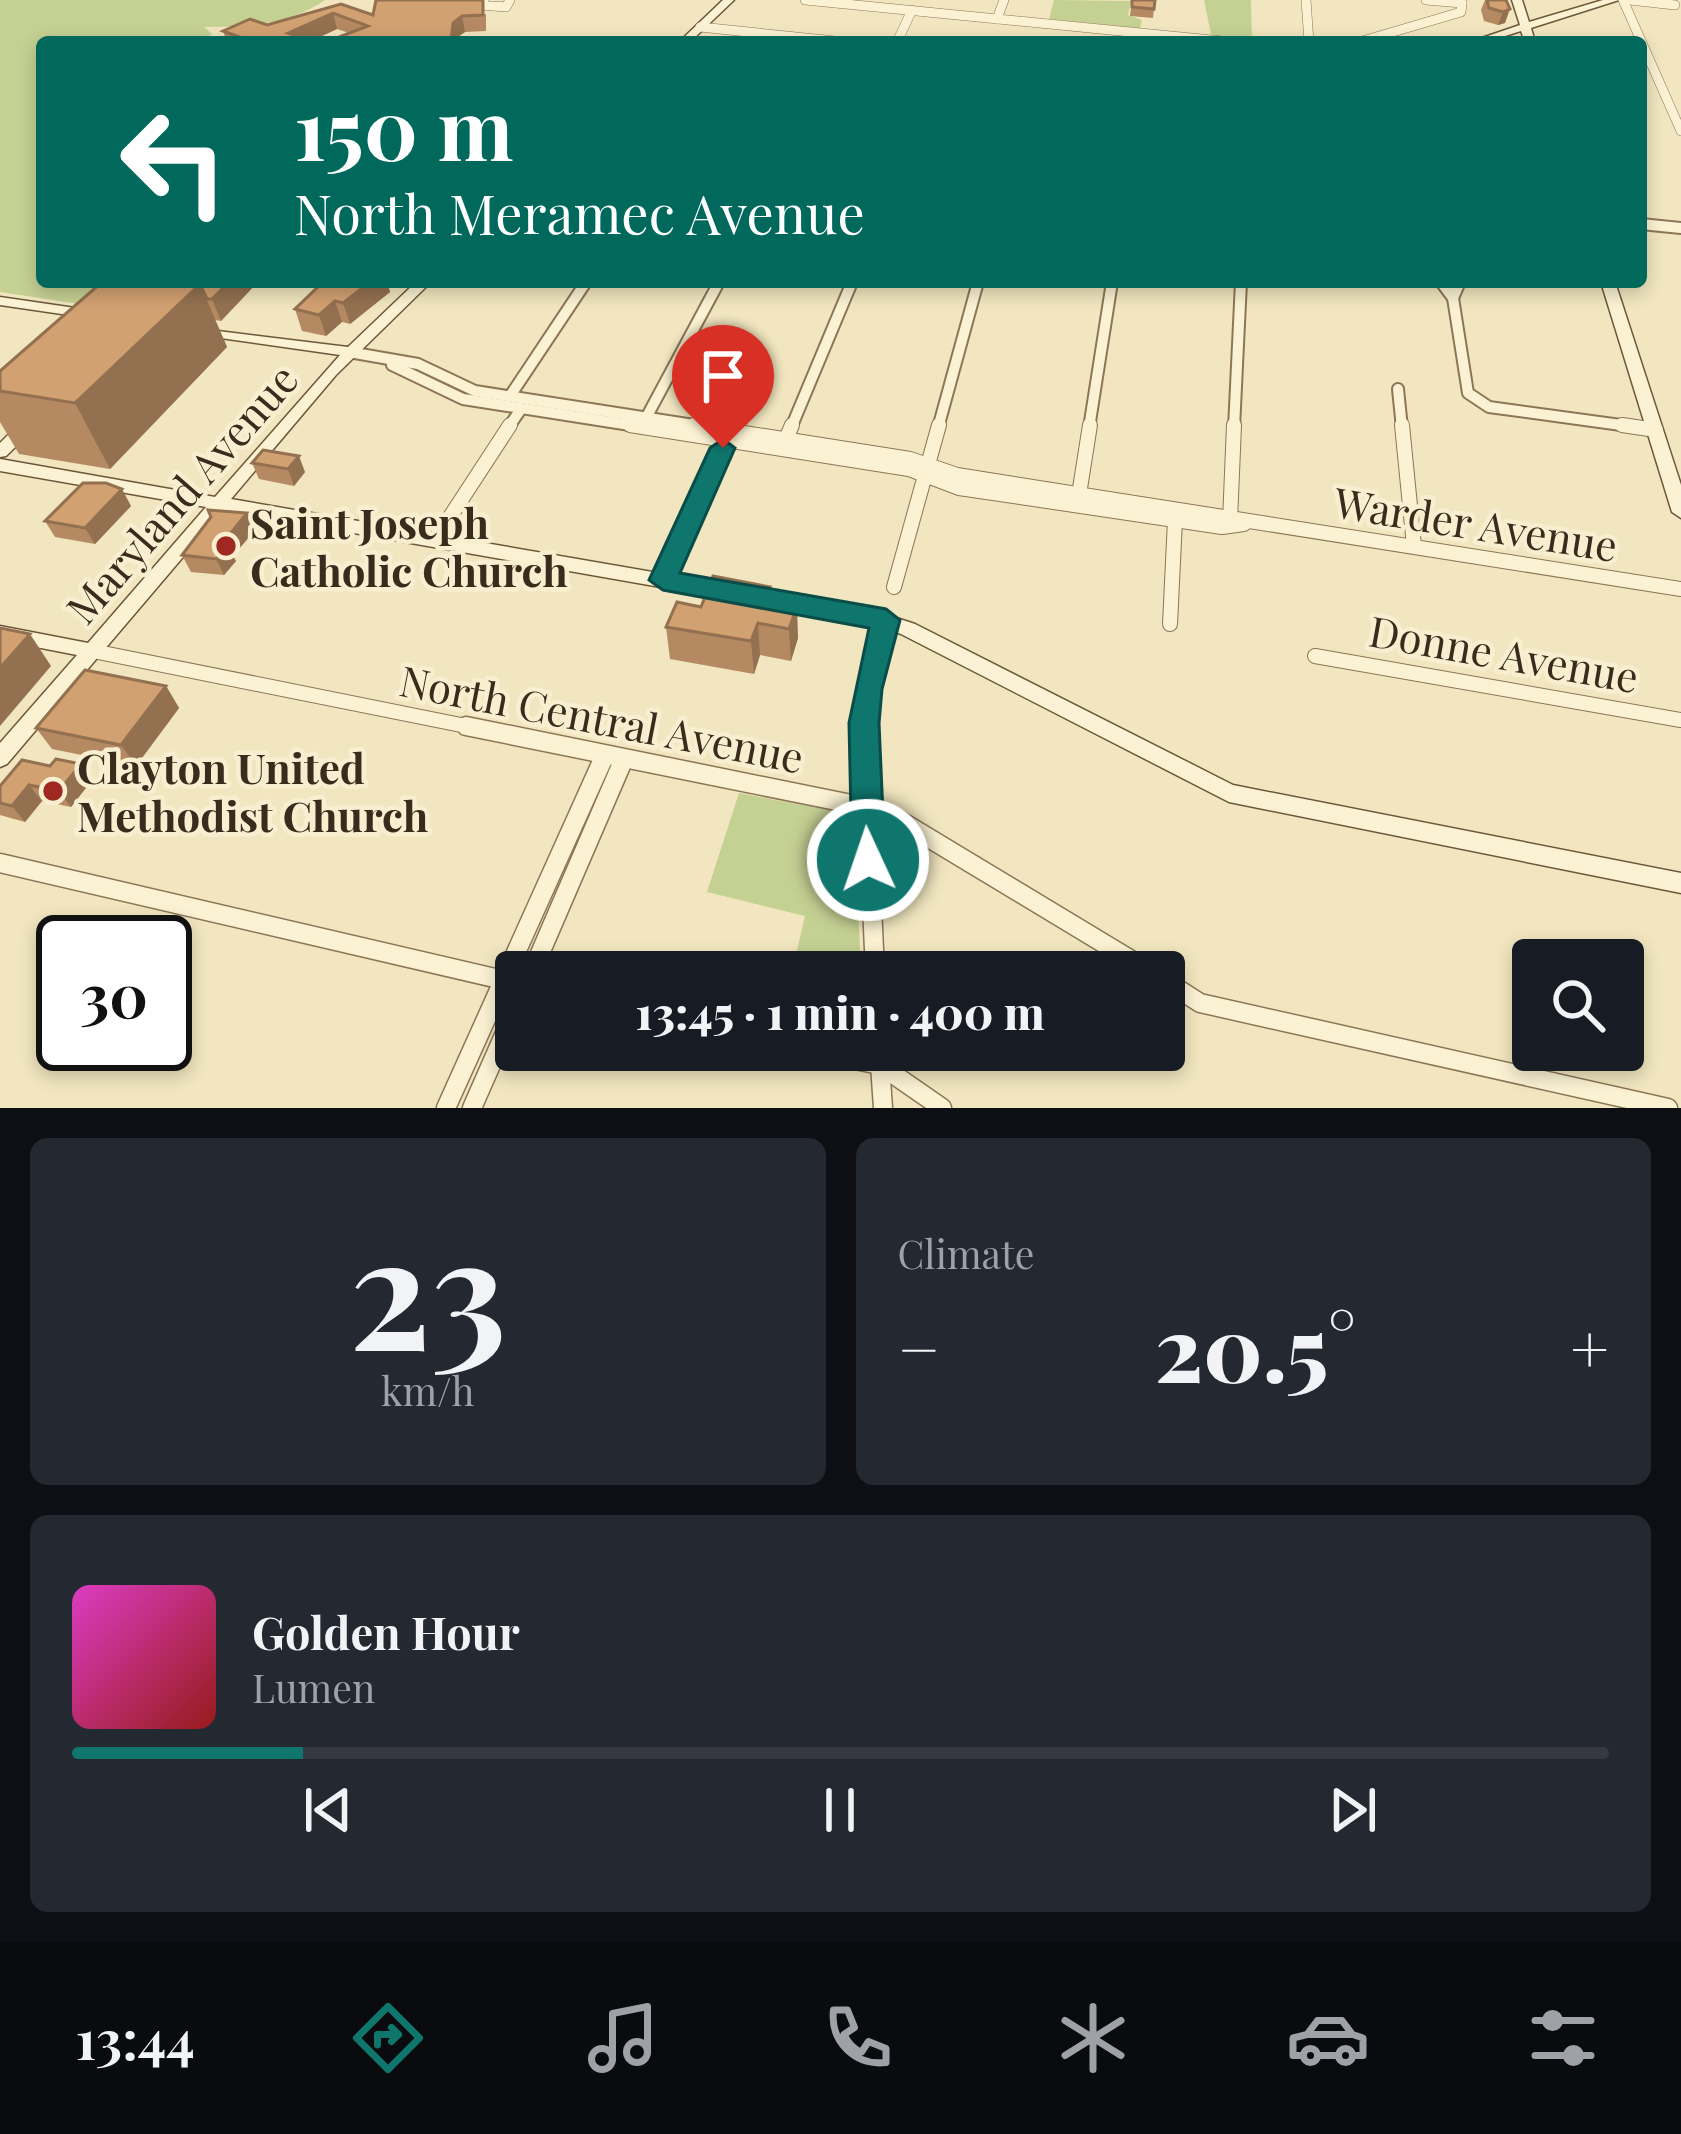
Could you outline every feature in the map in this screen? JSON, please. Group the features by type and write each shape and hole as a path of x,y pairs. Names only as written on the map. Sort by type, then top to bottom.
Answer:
{"street":[{"path":"484,0 480,5 492,9 506,7 511,0"},
{"path":"690,36 729,0"},
{"path":"806,0 1133,36"},
{"path":"993,19 1000,0"},
{"path":"1306,0 1309,36"},
{"path":"1379,36 1461,11 1462,3 1426,0"},
{"path":"1516,0 1528,36"},
{"path":"1622,0 1638,36"},
{"path":"1494,36 1622,0 1678,5"},
{"path":"1664,0 1678,5"},
{"path":"900,36 911,10"},
{"path":"700,27 786,36"},
{"path":"1647,56 1680,127"},
{"path":"1667,100 1681,101"},
{"path":"1647,225 1681,228"},
{"name":"Maryland Avenue","path":"0,758 349,352 418,288"},
{"path":"510,396 582,288"},
{"path":"646,418 716,288"},
{"path":"786,439 849,288"},
{"path":"894,587 976,288"},
{"path":"1078,500 1111,288"},
{"path":"1230,522 1241,288"},
{"path":"1446,288 1453,298 1468,393 1478,401 1489,407 1656,430"},
{"path":"1453,298 1457,288"},
{"path":"1610,288 1681,512"},
{"path":"0,301 105,316"},
{"path":"177,327 398,358 464,388 786,439 927,470 949,485 1230,522"},
{"path":"349,352 411,372 457,398 927,470"},
{"path":"1398,389 1414,546"},
{"path":"435,540 521,409"},
{"path":"0,452 38,417"},
{"path":"663,580 726,441"},
{"path":"0,465 886,620 1229,793 1681,883"},
{"path":"242,475 248,492 271,512"},
{"path":"1078,500 1175,520 1230,522"},
{"path":"1170,624 1175,520"},
{"name":"Warder Avenue","path":"1230,522 1261,522 1681,589"},
{"path":"874,951 866,706 886,620"},
{"name":"North Central Avenue","path":"0,633 866,807 899,820 1116,951"},
{"name":"Donne Avenue","path":"1315,656 1681,720"},
{"path":"540,951 613,759"},
{"path":"523,951 613,759"},
{"path":"0,863 495,979"},
{"path":"1185,993 1200,1003 1599,1100 1669,1108"},
{"path":"446,1108 495,1010"},
{"path":"472,1108 495,1056"},
{"path":"881,1071 883,1108"},
{"path":"897,1071 942,1108"}],"green space":[{"path":"0,0 325,0 282,20 204,27 210,36 36,36 36,288 151,288 99,307 0,292"},
{"path":"1054,0 1131,1 1128,15 1142,20 1140,28 1049,19"},
{"path":"1204,0 1251,0 1252,36 1211,36"},
{"path":"739,793 844,813 854,825 860,951 797,951 805,916 707,892"}],"building":[{"path":"376,0 483,0 483,15 462,16 453,23 452,36 342,36 368,26 333,13 288,33 296,36 237,36 223,31 250,19 267,25 341,4 373,15"},
{"path":"1132,0 1155,0 1154,9 1132,7"},
{"path":"1487,0 1506,0 1510,9 1489,8"},
{"path":"95,288 196,288 75,403 0,391 0,371"},
{"path":"202,288 223,288 212,299 207,299"},
{"path":"317,288 362,288 319,315 295,309"},
{"path":"263,450 299,456 288,469 252,463"},
{"path":"83,483 122,489 85,528 45,521"},
{"path":"208,510 247,513 216,559 182,555 211,517"},
{"path":"713,576 770,587 765,600 797,606 789,629 758,623 751,641 666,627 677,602 701,607"},
{"path":"0,628 30,634 0,668"},
{"path":"85,670 166,686 121,745 36,728"},
{"path":"56,759 81,764 59,791 29,785 12,806 0,803 0,786 22,760 50,766"}],"place":[{"name":"Saint Joseph Catholic Church","path":"226,546"},
{"name":"Clayton United Methodist Church","path":"53,791"}],"route":[{"path":"723,448 663,580 886,620 867,689 864,723 868,860"}]}
